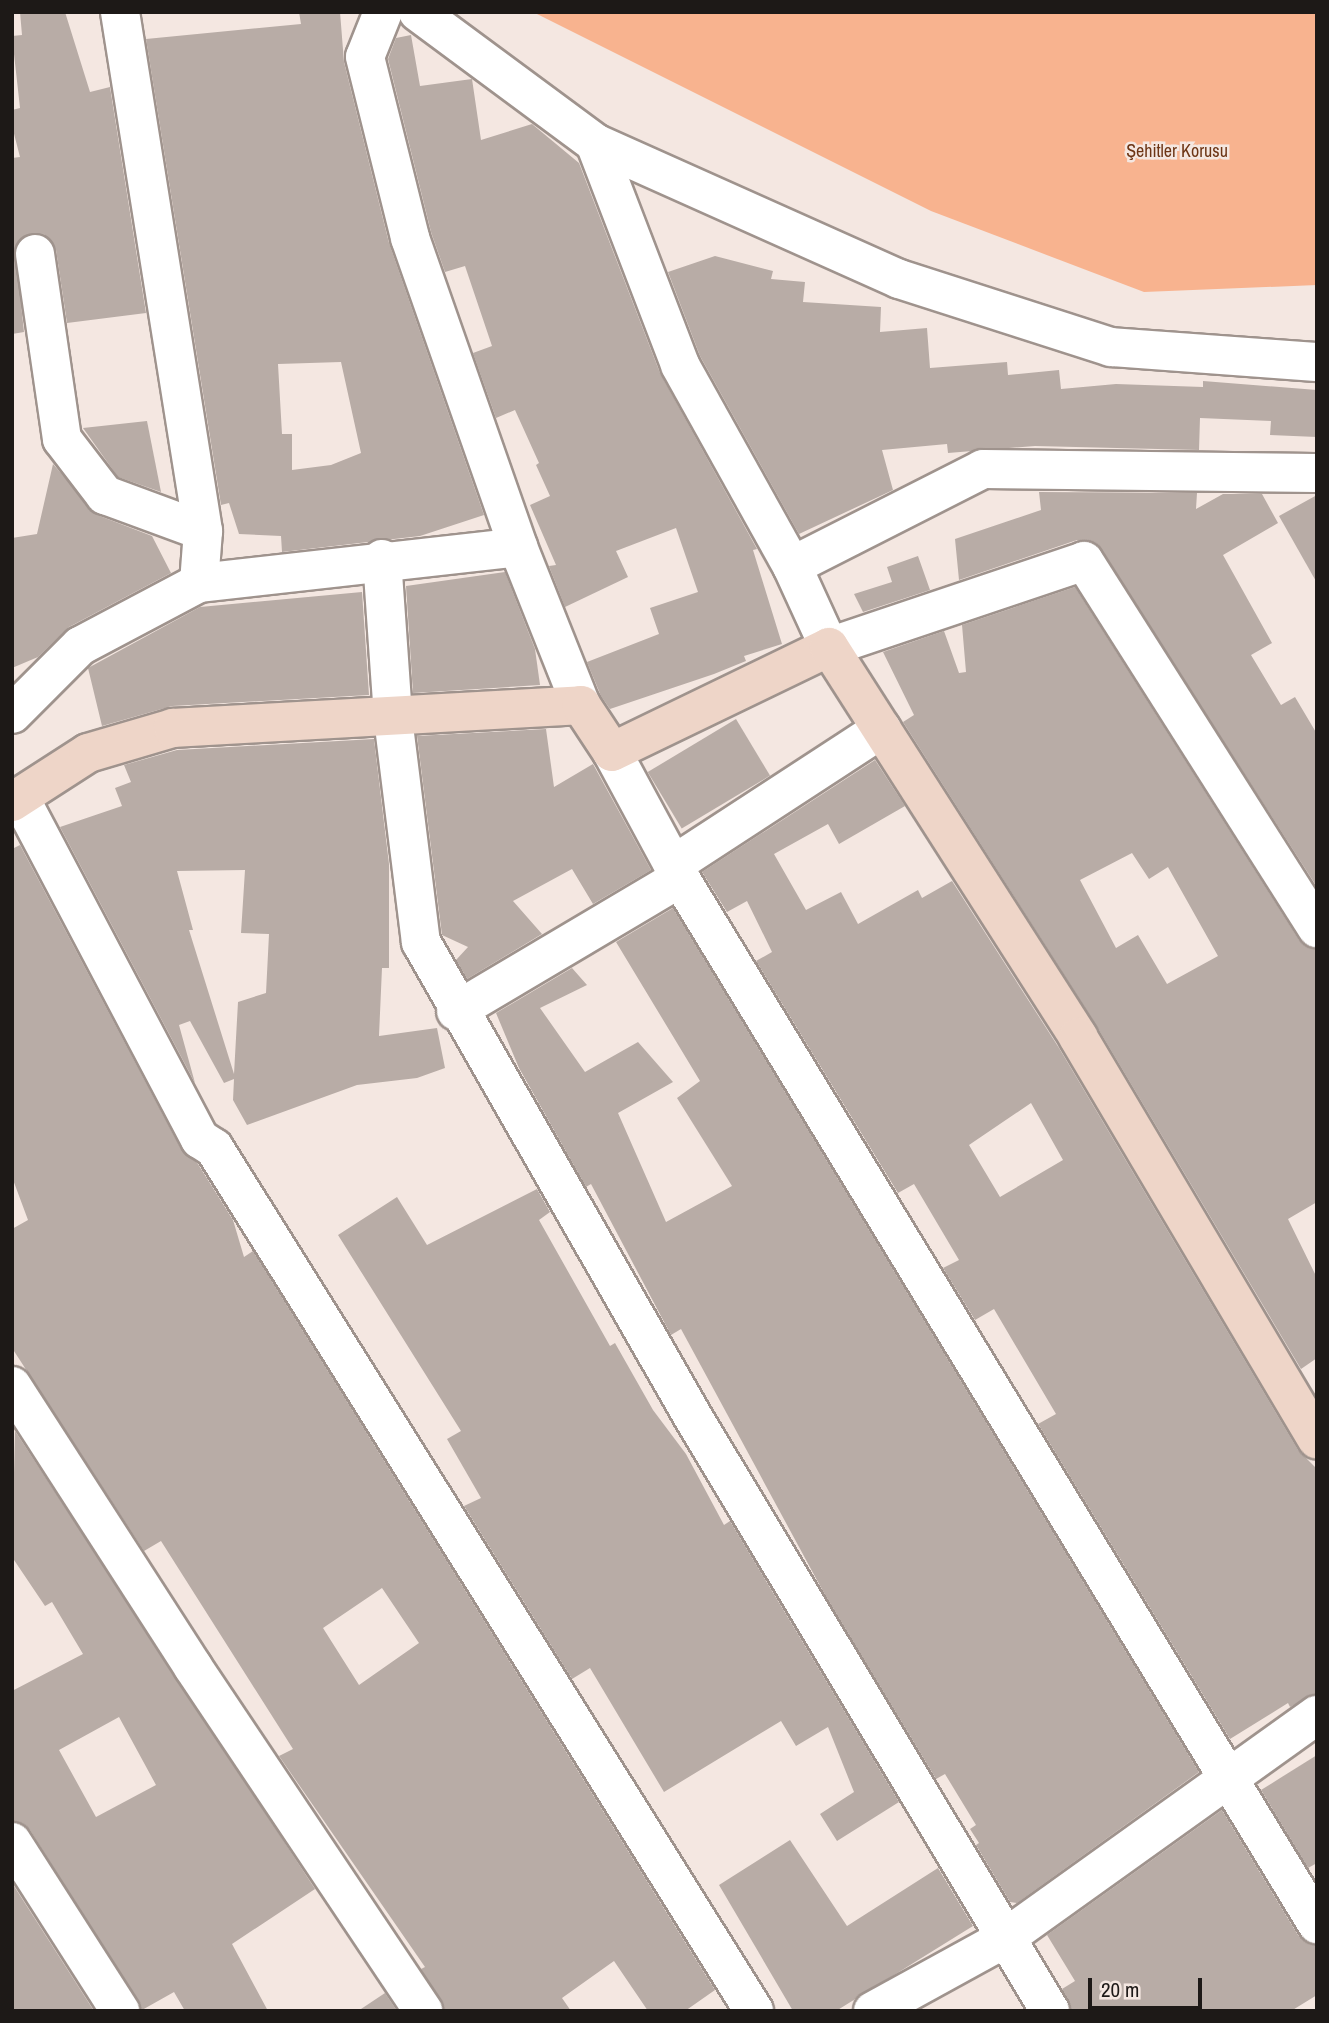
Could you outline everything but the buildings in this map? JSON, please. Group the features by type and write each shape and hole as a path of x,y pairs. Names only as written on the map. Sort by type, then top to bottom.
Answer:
{"street":[{"path":"120,12 203,531 199,583"},
{"path":"383,12 365,57 410,238 518,547 581,705 612,752 676,872 1317,1924"},
{"path":"418,12 595,143 899,279 1111,347 1317,362"},
{"path":"595,143 680,365 792,566 829,647 1078,1037 1317,1439"},
{"path":"35,254 62,439 105,495 203,531"},
{"path":"792,566 983,469 1317,473"},
{"path":"12,714 80,646 199,583 382,559 518,547"},
{"path":"382,559 393,718 421,942 456,1011 1004,1939 1050,2011"},
{"path":"612,752 829,647 1084,561 1317,928"},
{"path":"581,705 393,718 173,728 88,753 16,800 200,1139 215,1148 754,2011"},
{"path":"456,1011 676,872 882,729"},
{"path":"12,1386 193,1667 423,2011"},
{"path":"873,2011 1004,1939 1317,1715"},
{"path":"12,1842 120,2011"}],"green space":[{"name":"Şehitler Korusu","path":"533,12 1317,12 1317,285 1144,292 931,211"}]}
